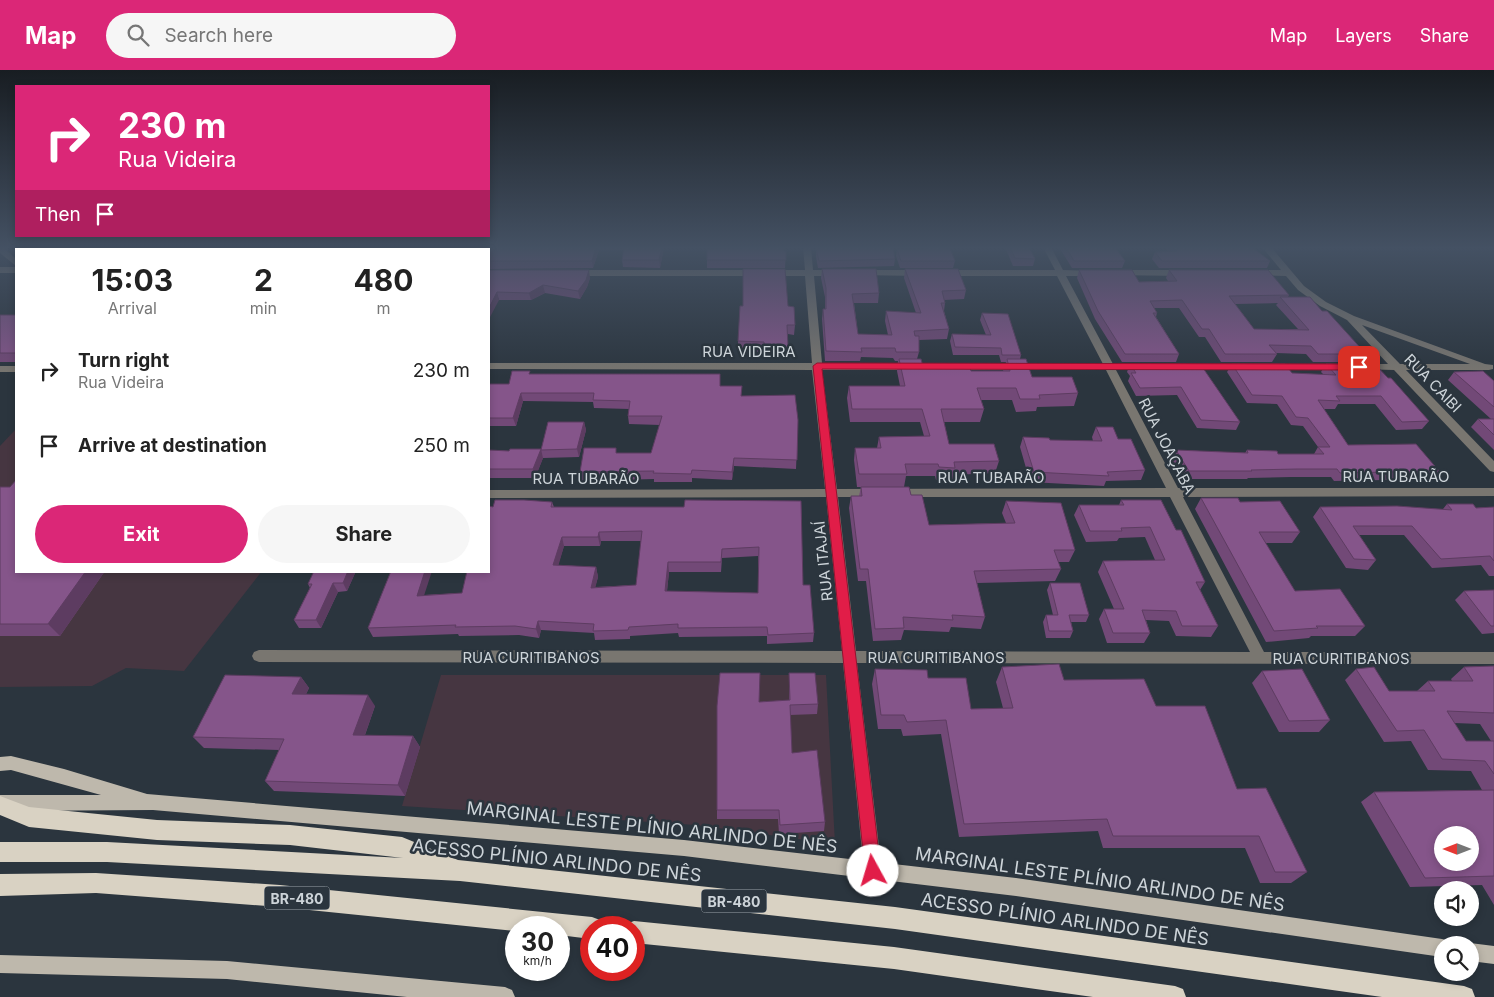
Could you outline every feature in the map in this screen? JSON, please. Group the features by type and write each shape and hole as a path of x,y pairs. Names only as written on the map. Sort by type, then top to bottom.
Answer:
{"highway":[{"path":"0,804 29,817 157,830 290,835 402,847 460,871"},
{"name":"ACESSO PLÍNIO ARLINDO DE NÊS","path":"0,852 107,852 460,871 895,918 1464,997"},
{"name":"BR-480","path":"0,885 96,883 270,895 580,927"},
{"path":"645,933 894,958 1175,997"}],"main road":[{"name":"MARGINAL LESTE PLÍNIO ARLINDO DE NÊS","path":"0,764 11,763 64,776 153,802"},
{"name":"MARGINAL LESTE PLÍNIO ARLINDO DE NÊS","path":"0,804 153,802 684,848 1016,887 1434,947"},
{"path":"1479,953 1494,955"},
{"path":"0,964 227,970 505,997"}],"street":[{"name":"RUA ITAJAÍ","path":"811,290 817,366 873,871"},
{"name":"RUA JOAÇABA","path":"1069,290 1260,658"},
{"path":"1304,290 1323,304 1351,318 1492,368"},
{"name":"RUA CAIBI","path":"1351,318 1494,468"},
{"name":"RUA VIDEIRA","path":"490,366 1492,368"},
{"path":"0,369 15,369"},
{"name":"RUA TUBARÃO","path":"490,494 1494,492"},
{"name":"RUA CURITIBANOS","path":"259,656 1494,658"}],"shaded area":[{"path":"15,430 15,573 260,573 184,671 126,668 92,686 0,687 0,446"},
{"path":"441,675 826,675 835,844 696,825 402,806"}],"building":[{"path":"490,290 534,290 529,293 497,292 490,306"},
{"path":"743,290 787,290 788,306 794,307 795,325 787,325 788,348 765,349 764,342 738,341 740,306 743,306"},
{"path":"826,290 879,290 879,293 852,294 858,334 892,335 886,311 921,313 913,290 960,290 942,291 945,303 941,303 949,329 914,331 915,336 919,336 919,352 896,352 895,348 861,348 862,352 826,351 823,309 826,309"},
{"path":"1088,290 1285,290 1289,295 1229,296 1254,329 1309,330 1280,297 1310,297 1322,311 1327,311 1366,354 1318,354 1311,346 1269,345 1277,354 1225,354 1209,329 1202,329 1182,300 1150,301 1157,313 1153,313 1179,354 1125,354 1098,311"},
{"path":"982,313 1008,314 1021,355 1002,355 1001,348 955,347 952,334 991,335"},
{"path":"0,315 15,315 15,353 0,353"},
{"path":"899,359 921,359 923,367 954,367 953,364 969,364 971,371 1010,371 1007,359 1026,359 1032,377 1072,377 1078,393 1039,395 1040,399 1020,399 1016,388 977,388 984,409 941,409 949,444 994,444 999,461 954,462 955,468 939,467 938,464 905,464 907,474 859,474 855,448 881,448 879,437 930,436 922,409 852,409 849,386 905,386"},
{"path":"1130,364 1186,364 1189,368 1203,368 1240,422 1201,420 1181,387 1140,388 1131,373 1136,373"},
{"path":"1232,364 1285,364 1292,373 1336,375 1326,364 1375,364 1388,378 1391,378 1429,421 1402,422 1381,396 1336,396 1340,401 1318,400 1348,445 1416,444 1439,471 1340,473 1337,469 1297,469 1189,471 1176,450 1248,453 1247,450 1277,451 1278,454 1324,454 1318,447 1330,447 1308,418 1296,417 1282,396 1252,395"},
{"path":"512,371 530,371 529,374 720,374 720,386 742,386 741,396 795,395 798,420 797,460 734,458 732,472 692,470 691,474 653,473 654,471 580,472 584,448 616,448 616,453 651,453 662,416 628,416 630,401 593,400 594,393 521,393 513,418 490,418 490,384 509,384"},
{"path":"1483,371 1494,381 1494,407 1454,372"},
{"path":"1478,419 1494,419 1494,435"},
{"path":"548,422 584,422 577,449 541,450"},
{"path":"1096,427 1113,427 1118,439 1131,439 1145,470 1107,472 1109,476 1034,472 1023,437 1049,438 1050,440 1102,441"},
{"path":"510,449 541,449 533,469 490,469 490,450 509,451"},
{"path":"15,481 15,573 85,573 48,624 0,624 0,487 10,487"},
{"path":"861,487 909,487 911,495 922,495 929,525 1015,523 1006,501 1061,503 1075,550 1054,550 1061,569 974,571 985,617 952,615 953,620 903,617 904,628 875,629 868,569 860,569 851,496 862,496"},
{"path":"1201,498 1238,498 1240,502 1280,501 1300,532 1259,532 1295,591 1340,589 1365,626 1316,626 1318,628 1274,631"},
{"path":"495,500 552,502 551,507 684,507 685,500 801,501 803,585 810,585 814,633 768,635 767,627 678,628 678,624 629,627 628,630 593,631 594,624 538,621 536,629 515,626 455,627 456,625 368,628 390,573 424,573 417,596 462,593 467,573 490,573 490,506 493,507","holes":["642,531 636,585 591,588 596,567 553,565 562,537 598,537 599,532","759,547 758,593 665,591 668,562 721,562 722,549"]},
{"path":"1121,500 1161,500 1176,530 1181,530 1205,582 1196,582 1218,626 1182,626 1176,611 1142,610 1150,633 1113,633 1104,609 1124,609 1103,561 1165,560 1150,527 1121,528 1122,531 1090,531 1079,505 1124,505"},
{"path":"1447,504 1473,504 1476,508 1494,507 1494,561 1490,556 1441,559 1412,526 1353,526 1376,560 1354,559 1320,507 1397,506 1452,510"},
{"path":"313,573 347,573 343,583 333,583 316,620 294,620 312,584 308,584"},
{"path":"1050,583 1080,583 1089,615 1069,615 1073,631 1049,631 1046,615 1058,615"},
{"path":"1494,590 1494,626 1491,626 1464,591"},
{"path":"1059,664 1064,680 1144,679 1156,706 1205,706 1237,789 1266,788 1307,872 1275,872 1259,836 1113,836 1107,819 964,824 946,720 907,722 904,715 881,715 875,669 927,670 928,678 966,678 971,709 1013,708 1002,667"},
{"path":"1494,666 1494,713 1447,711 1466,741 1494,741 1494,774 1485,761 1442,759 1424,730 1397,731 1356,669 1374,667 1389,691 1435,691 1428,681 1473,681 1464,667"},
{"path":"1302,669 1330,720 1289,721 1262,671"},
{"path":"720,673 760,673 759,702 790,700 789,673 815,673 818,704 790,705 792,753 817,750 825,822 780,825 779,810 717,810 717,706"},
{"path":"225,675 301,677 292,694 368,695 353,735 413,736 398,785 265,781 284,739 193,737"},
{"path":"1494,790 1494,876 1425,878 1374,792"}],"route":[{"path":"873,871 817,366 1359,367"}]}
